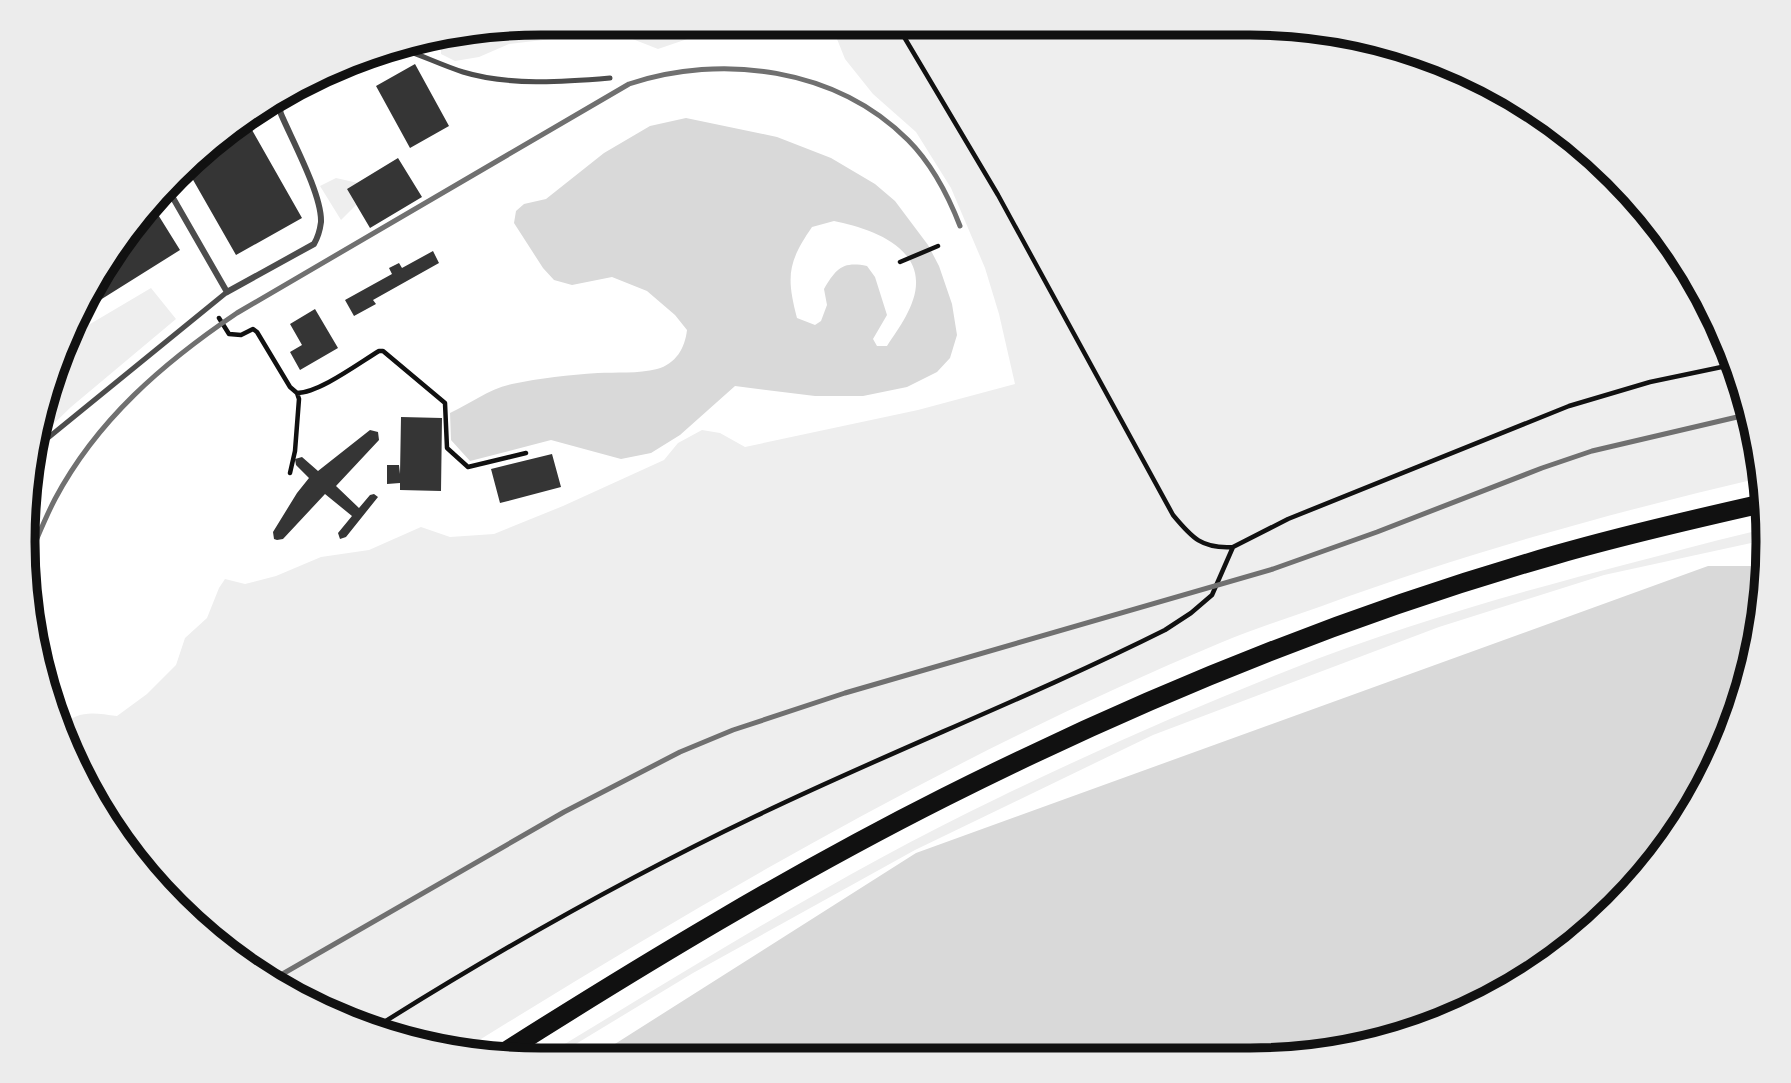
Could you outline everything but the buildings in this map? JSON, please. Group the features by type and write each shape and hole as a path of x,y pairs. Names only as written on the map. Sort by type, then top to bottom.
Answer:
{"highway":[{"path":"512,1047 846,849 957,792 1148,702 1330,630 1431,594 1554,555 1755,506"}],"street":[{"path":"172,196 227,292 314,244 321,220 313,190 280,108"}],"lane":[{"path":"410,52 463,72 492,78 545,81 610,78"},
{"path":"46,440 227,292"}],"path":[{"path":"903,35 1005,207 1173,514 1198,541 1218,548 1233,547 1288,519 1569,406 1724,366"},
{"path":"900,262 939,246"},
{"path":"227,292 218,315 229,334 241,335 253,330 257,332 290,387 297,393 299,399 295,451 290,473"},
{"path":"297,393 304,393 321,385 383,351 445,403 447,448 468,467 526,453"},
{"path":"383,1022 482,961 603,894 754,816 1165,630 1212,595 1233,547"}],"shaded area":[{"path":"586,35 509,44 479,57 455,61 441,54 441,45 475,39"},
{"path":"603,35 699,35 658,49 630,38"},
{"path":"835,35 1283,36 1316,39 1381,52 1474,87 1531,120 1583,161 1608,183 1671,260 1704,317 1729,379 1739,410 1752,480 1596,519 1431,568 1245,633 1121,686 1023,732 832,832 738,885 474,1044 410,1031 379,1021 317,996 260,963 183,900 140,850 103,795 87,766 69,721 80,715 94,713 117,716 147,694 176,665 185,638 207,618 225,579 245,584 276,576 321,557 369,550 421,527 450,537 494,534 664,460 678,443 702,430 720,433 745,447 918,410 1015,384 985,268 951,188 916,132 873,94 845,59"},
{"path":"686,118 777,137 831,158 875,184 895,201 928,245 939,266 952,304 957,335 950,358 937,372 907,387 863,396 815,396 735,386 680,435 651,453 621,459 551,440 470,461 451,440 450,413 480,397 504,386 533,380 657,369 674,359 682,349 687,330 675,315 647,291 612,277 572,285 554,280 543,268 514,223 516,211 524,204 546,199 604,153 650,126","holes":["834,221 886,239 907,256 913,268 916,281 914,298 887,346 877,346 873,339 887,315 875,277 867,266 846,266 832,276 824,289 827,305 821,321 815,325 797,318 791,291 794,260 812,227"]},
{"path":"259,121 261,125 230,143"},
{"path":"336,178 358,183 347,189 356,205 341,220 320,186"},
{"path":"151,288 176,319 48,429 62,379 82,329"},
{"path":"1756,531 1756,542 1604,575 1439,627 1153,735 915,850 693,973 569,1048 558,1048 884,856 1036,780 1180,715 1253,684 1418,624 1548,585"},
{"path":"1708,566 1755,566 1746,640 1729,704 1704,766 1671,823 1608,900 1583,922 1531,963 1474,996 1381,1031 1316,1044 1283,1047 609,1048 916,853"}],"railway":[{"path":"35,543 55,499 91,444 134,395 183,352 237,313 629,84 665,75 739,69 776,73 813,82 847,97 879,116 908,140 925,159 938,180 960,226"},
{"path":"280,975 564,812 680,752 733,730 845,693 1273,569 1592,451 1740,416"}]}
